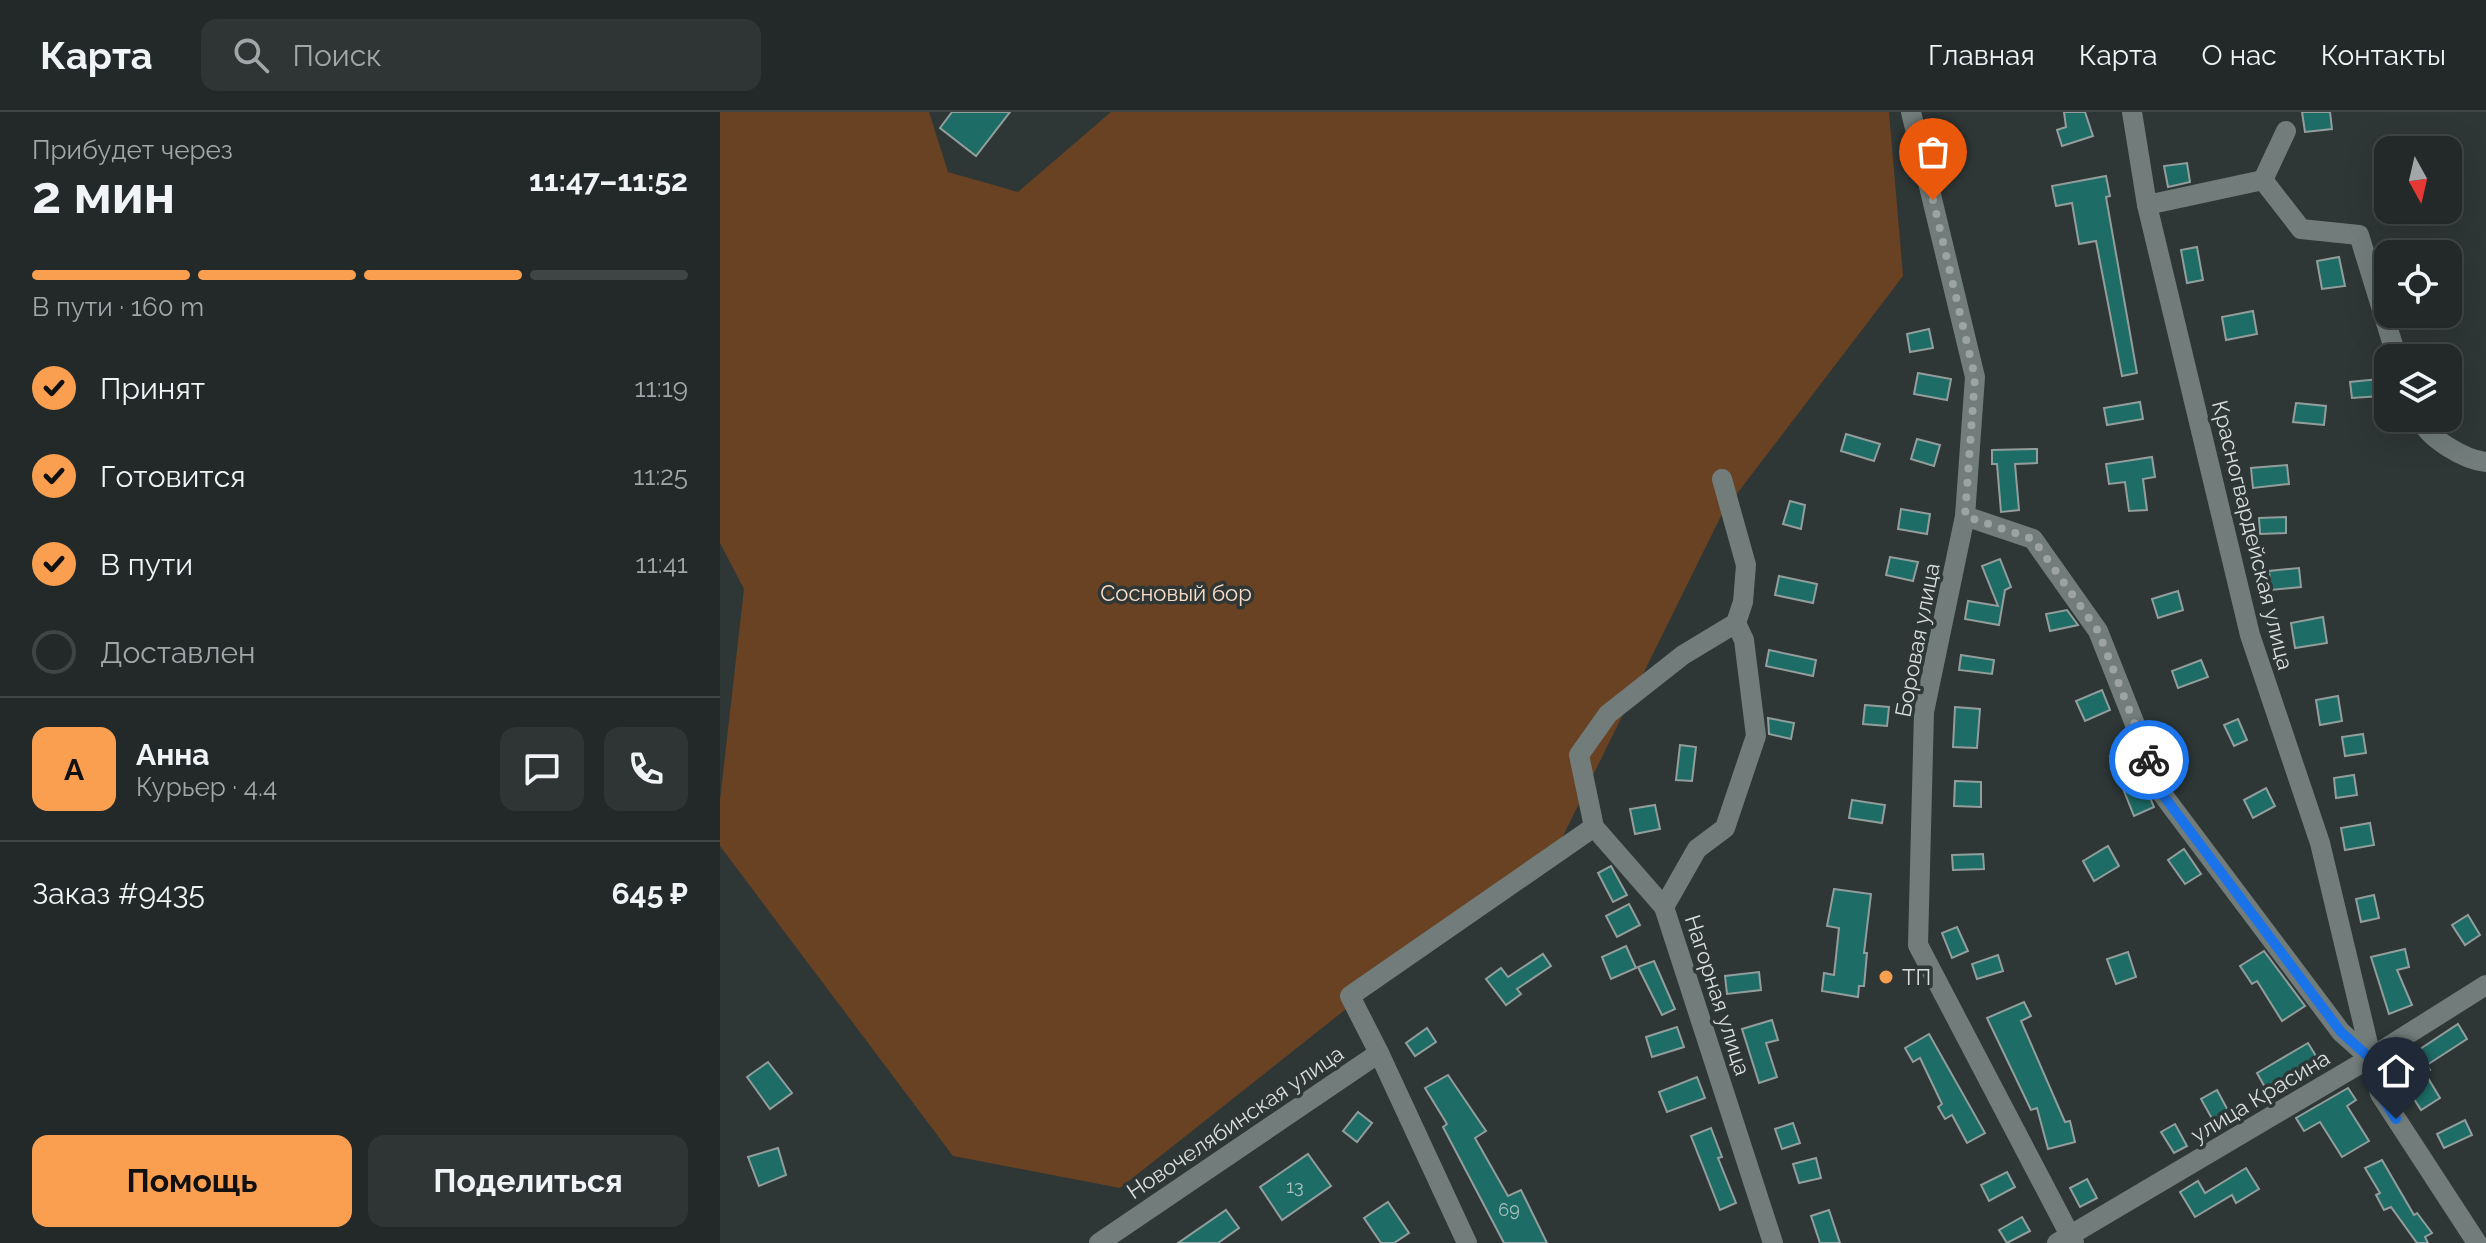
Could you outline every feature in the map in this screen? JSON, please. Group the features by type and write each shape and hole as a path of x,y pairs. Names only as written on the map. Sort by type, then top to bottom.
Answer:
{"street":[{"name":"Боровая улица","path":"1911,112 1975,377 1965,516 1924,712 1918,945 2067,1241"},
{"name":"Красногвардейская улица","path":"2132,112 2147,205 2250,635 2320,843 2380,1094 2477,1243"},
{"path":"2263,180 2286,131"},
{"path":"2147,205 2263,180"},
{"path":"2263,180 2301,229 2359,235 2393,344"},
{"path":"2429,432 2474,461 2486,462"},
{"path":"1664,907 1697,849 1725,828 1756,736 1744,640 1736,623 1743,602 1746,565 1722,479"},
{"path":"1965,516 2033,539 2098,631 2163,795 2341,1032 2370,1058"},
{"name":"Нагорная улица","path":"1736,623 1683,655 1608,714 1579,755 1594,827 1664,907 1773,1243"},
{"name":"Новочелябинская улица","path":"1099,1243 1379,1053 1350,996 1594,827"},
{"name":"улица Красина","path":"2067,1241 2486,985"},
{"path":"1379,1053 1467,1243"}],"green space":[{"name":"Сосновый бор","path":"720,112 929,112 948,172 1018,192 1111,112 1889,112 1903,276 1723,512 1562,838 1120,1188 953,1156 720,846 720,800 744,589 720,543"}],"building":[{"path":"952,112 1010,112 976,156 940,128"},
{"path":"2064,112 2085,112 2093,136 2062,146 2057,130 2066,127"},
{"path":"2302,112 2330,112 2332,129 2305,132"},
{"path":"2187,163 2190,182 2168,187 2164,166"},
{"path":"2106,176 2110,196 2106,197 2137,373 2122,376 2096,241 2079,244 2072,203 2056,206 2052,186"},
{"path":"2197,247 2203,280 2187,283 2181,250"},
{"path":"2339,257 2345,286 2322,289 2317,261"},
{"path":"2253,311 2257,334 2226,340 2222,317"},
{"path":"1929,329 1933,348 1910,352 1907,334"},
{"path":"1918,373 1951,379 1947,400 1914,394"},
{"path":"2374,380 2374,396 2352,398 2350,382"},
{"path":"2140,402 2143,419 2107,425 2104,408"},
{"path":"2296,403 2326,406 2324,425 2293,422"},
{"path":"1846,434 1880,444 1874,461 1841,451"},
{"path":"1917,439 1940,445 1934,466 1911,459"},
{"path":"2037,449 2037,463 2015,464 2019,510 2001,512 1997,464 1992,464 1992,450"},
{"path":"2152,457 2155,477 2143,479 2147,510 2129,511 2125,482 2109,484 2106,464"},
{"path":"2287,465 2289,484 2253,488 2251,468"},
{"path":"1790,501 1805,505 1801,529 1783,524"},
{"path":"1901,509 1930,514 1927,534 1898,529"},
{"path":"2286,517 2286,533 2260,534 2259,518"},
{"path":"1890,557 1918,562 1913,581 1886,575"},
{"path":"2000,559 2011,587 2005,590 1999,625 1965,619 1968,601 1998,606 1982,566"},
{"path":"2299,568 2301,587 2271,590 2269,571"},
{"path":"1779,576 1817,584 1813,603 1775,595"},
{"path":"2178,591 2183,610 2158,618 2152,599"},
{"path":"2067,610 2078,625 2050,631 2046,614"},
{"path":"2323,617 2327,643 2295,648 2291,623"},
{"path":"1769,650 1816,660 1813,676 1766,666"},
{"path":"1961,655 1994,660 1992,674 1959,670"},
{"path":"2201,660 2208,677 2178,688 2172,671"},
{"path":"2102,690 2110,710 2085,721 2076,701"},
{"path":"2338,696 2342,721 2320,725 2316,700"},
{"path":"1865,705 1889,707 1887,726 1863,724"},
{"path":"1955,707 1980,709 1977,748 1953,747"},
{"path":"1768,718 1794,723 1791,739 1769,734"},
{"path":"2238,719 2247,740 2234,746 2224,725"},
{"path":"2363,734 2366,753 2345,756 2342,737"},
{"path":"1680,745 1696,747 1692,781 1676,780"},
{"path":"2129,748 2154,807 2134,816 2110,756"},
{"path":"2354,775 2357,795 2336,798 2334,778"},
{"path":"1955,781 1981,782 1981,807 1954,806"},
{"path":"2266,788 2275,806 2253,818 2244,800"},
{"path":"1852,800 1885,805 1882,823 1849,818"},
{"path":"1655,805 1660,829 1635,834 1630,809"},
{"path":"2370,823 2374,845 2345,850 2341,828"},
{"path":"2108,846 2119,866 2094,881 2083,861"},
{"path":"2184,849 2201,874 2185,884 2168,860"},
{"path":"1983,854 1984,869 1953,870 1952,855"},
{"path":"1611,866 1627,895 1613,902 1598,873"},
{"path":"1834,889 1871,894 1864,953 1867,953 1864,986 1859,986 1858,997 1822,991 1824,973 1834,975 1839,928 1827,926"},
{"path":"2374,895 2379,918 2361,922 2356,899"},
{"path":"1629,904 1640,925 1617,937 1606,916"},
{"path":"2468,915 2480,935 2465,945 2452,925"},
{"path":"1957,927 1968,951 1952,958 1942,933"},
{"path":"1626,946 1636,968 1611,979 1602,957"},
{"path":"2405,949 2409,967 2397,970 2412,1005 2389,1014 2371,957"},
{"path":"2264,951 2305,1006 2282,1021 2257,981 2252,984 2240,966"},
{"path":"2128,952 2136,977 2116,984 2107,959"},
{"path":"1543,954 1551,966 1517,989 1521,994 1506,1005 1486,979 1501,968 1508,977"},
{"path":"1998,955 2003,971 1977,979 1972,964"},
{"path":"1654,961 1675,1009 1662,1015 1638,967"},
{"path":"1759,972 1761,990 1727,994 1725,976"},
{"path":"2024,1002 2031,1016 2021,1021 2065,1122 2070,1121 2075,1142 2048,1149 2037,1108 2031,1110 1987,1018"},
{"path":"1772,1020 1778,1040 1766,1043 1777,1077 1759,1083 1742,1029"},
{"path":"2458,1024 2467,1039 2427,1065 2430,1070 2425,1073 2440,1098 2421,1110 2409,1091 2414,1088 2399,1063"},
{"path":"1677,1027 1684,1047 1652,1057 1646,1037"},
{"path":"1427,1028 1436,1042 1415,1056 1406,1043"},
{"path":"1929,1034 1985,1133 1967,1143 1952,1115 1945,1119 1938,1107 1942,1104 1920,1058 1913,1062 1905,1048"},
{"path":"2308,1043 2322,1066 2271,1098 2257,1073"},
{"path":"768,1062 792,1093 770,1109 747,1077"},
{"path":"1448,1075 1486,1131 1475,1138 1508,1196 1521,1190 1547,1243 1504,1243 1443,1127 1447,1124 1425,1088"},
{"path":"1697,1077 1705,1098 1667,1112 1659,1092"},
{"path":"2348,1088 2356,1100 2347,1106 2369,1141 2342,1157 2320,1122 2304,1131 2296,1118"},
{"path":"2217,1090 2231,1116 2215,1124 2201,1099"},
{"path":"1358,1112 1372,1123 1357,1142 1343,1131"},
{"path":"2465,1120 2472,1135 2444,1148 2437,1134"},
{"path":"1793,1123 1800,1143 1782,1149 1775,1129"},
{"path":"2175,1124 2187,1146 2174,1153 2161,1132"},
{"path":"1711,1128 1722,1157 1718,1158 1736,1203 1720,1210 1691,1136"},
{"path":"778,1148 786,1175 759,1186 748,1157"},
{"path":"1308,1154 1331,1186 1282,1220 1260,1187"},
{"path":"1816,1158 1821,1178 1799,1183 1793,1164"},
{"path":"2382,1160 2414,1215 2417,1213 2432,1233 2425,1237 2428,1243 2417,1243 2391,1207 2384,1210 2376,1195 2380,1193 2365,1168"},
{"path":"2246,1168 2259,1189 2236,1203 2232,1195 2195,1217 2180,1192 2198,1181 2205,1193"},
{"path":"2007,1172 2015,1187 1989,1201 1981,1185"},
{"path":"2087,1179 2097,1198 2080,1207 2070,1188"},
{"path":"1388,1202 1409,1233 1394,1243 1381,1243 1364,1218"},
{"path":"1226,1210 1239,1228 1218,1243 1178,1243"},
{"path":"1829,1210 1840,1243 1820,1243 1811,1216"},
{"path":"2022,1217 2030,1231 2007,1243 1999,1230"}],"way so far":[{"path":"1933,200 1975,377 1965,516 2033,539 2098,631 2149,760"}],"place":[{"name":"ТП","path":"1886,977"}],"route":[{"path":"2149,760 2163,795 2341,1032 2370,1058 2380,1094 2396,1119"}]}
